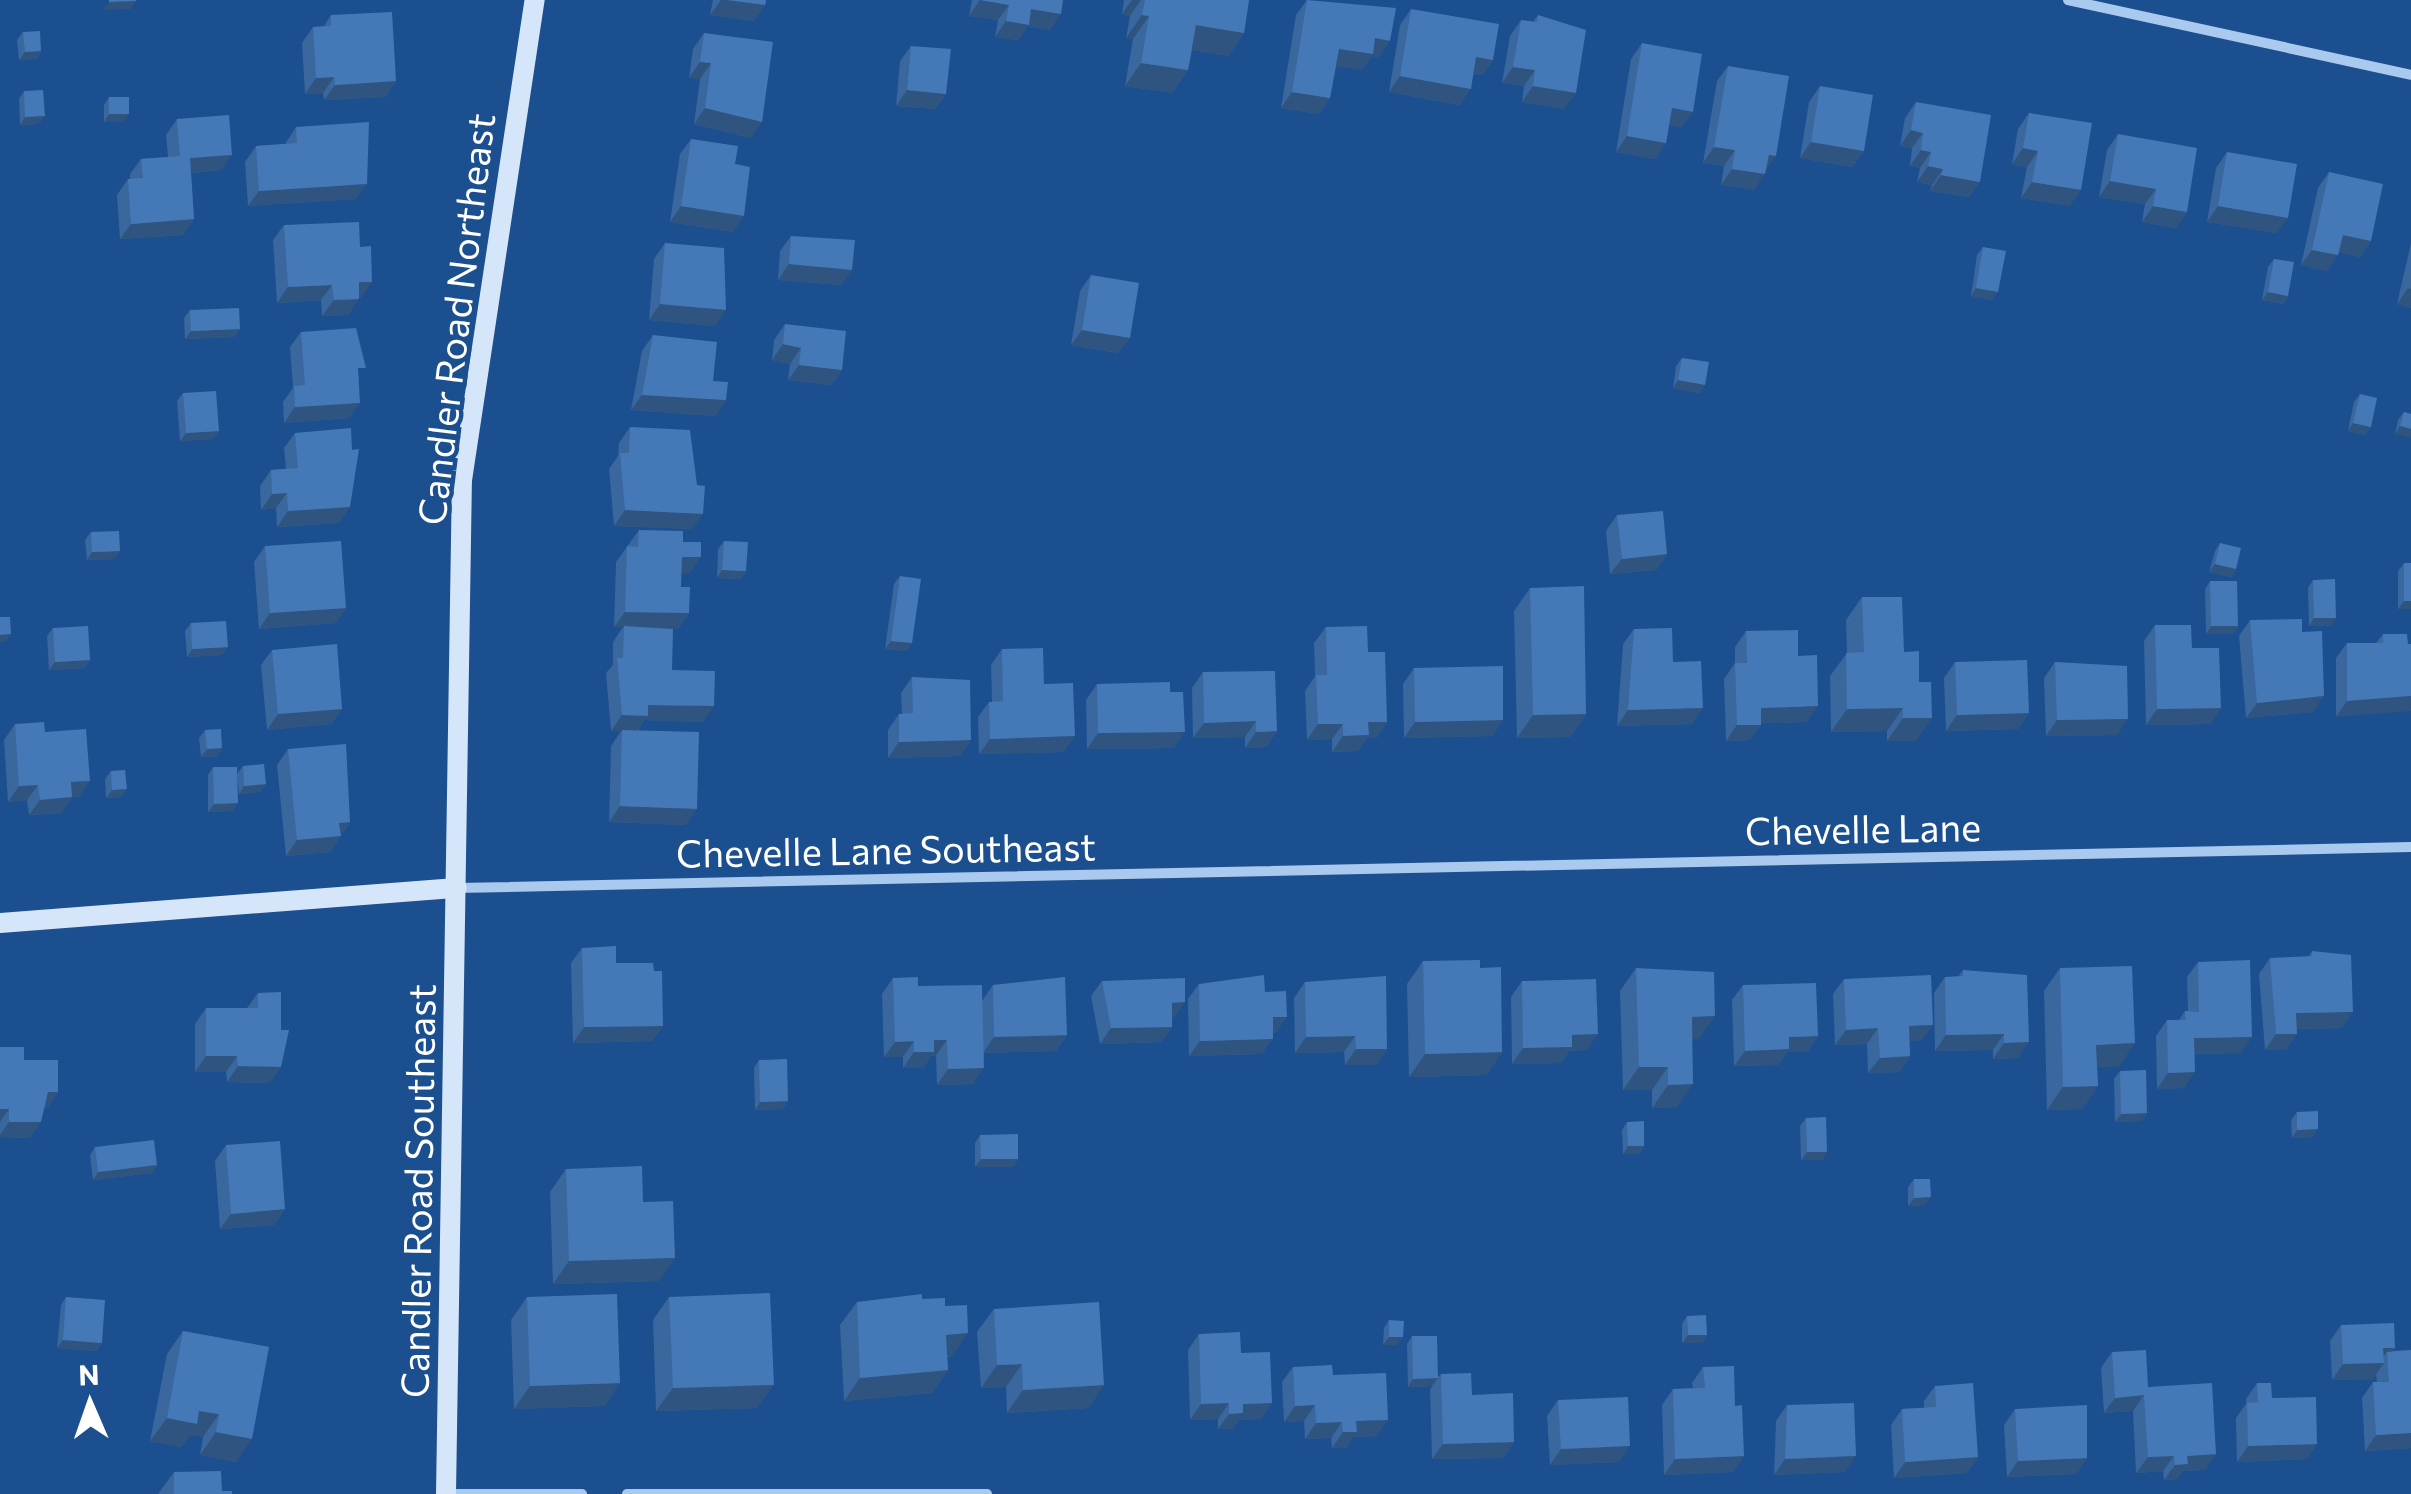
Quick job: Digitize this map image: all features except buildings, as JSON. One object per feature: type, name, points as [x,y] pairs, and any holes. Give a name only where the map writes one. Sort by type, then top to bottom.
[{"type":"main road","name":"Candler Road Northeast","points":[[457,888],[462,480],[535,0]]},
{"type":"main road","points":[[0,923],[457,888]]},
{"type":"main road","name":"Candler Road Southeast","points":[[446,1494],[457,888]]},
{"type":"street","points":[[2068,0],[2411,75]]},
{"type":"street","name":"Chevelle Lane","points":[[1316,870],[2411,847]]},
{"type":"street","name":"Chevelle Lane Southeast","points":[[457,888],[1316,870]]},
{"type":"street","points":[[446,1494],[582,1494]]},
{"type":"street","points":[[627,1494],[987,1494]]}]
